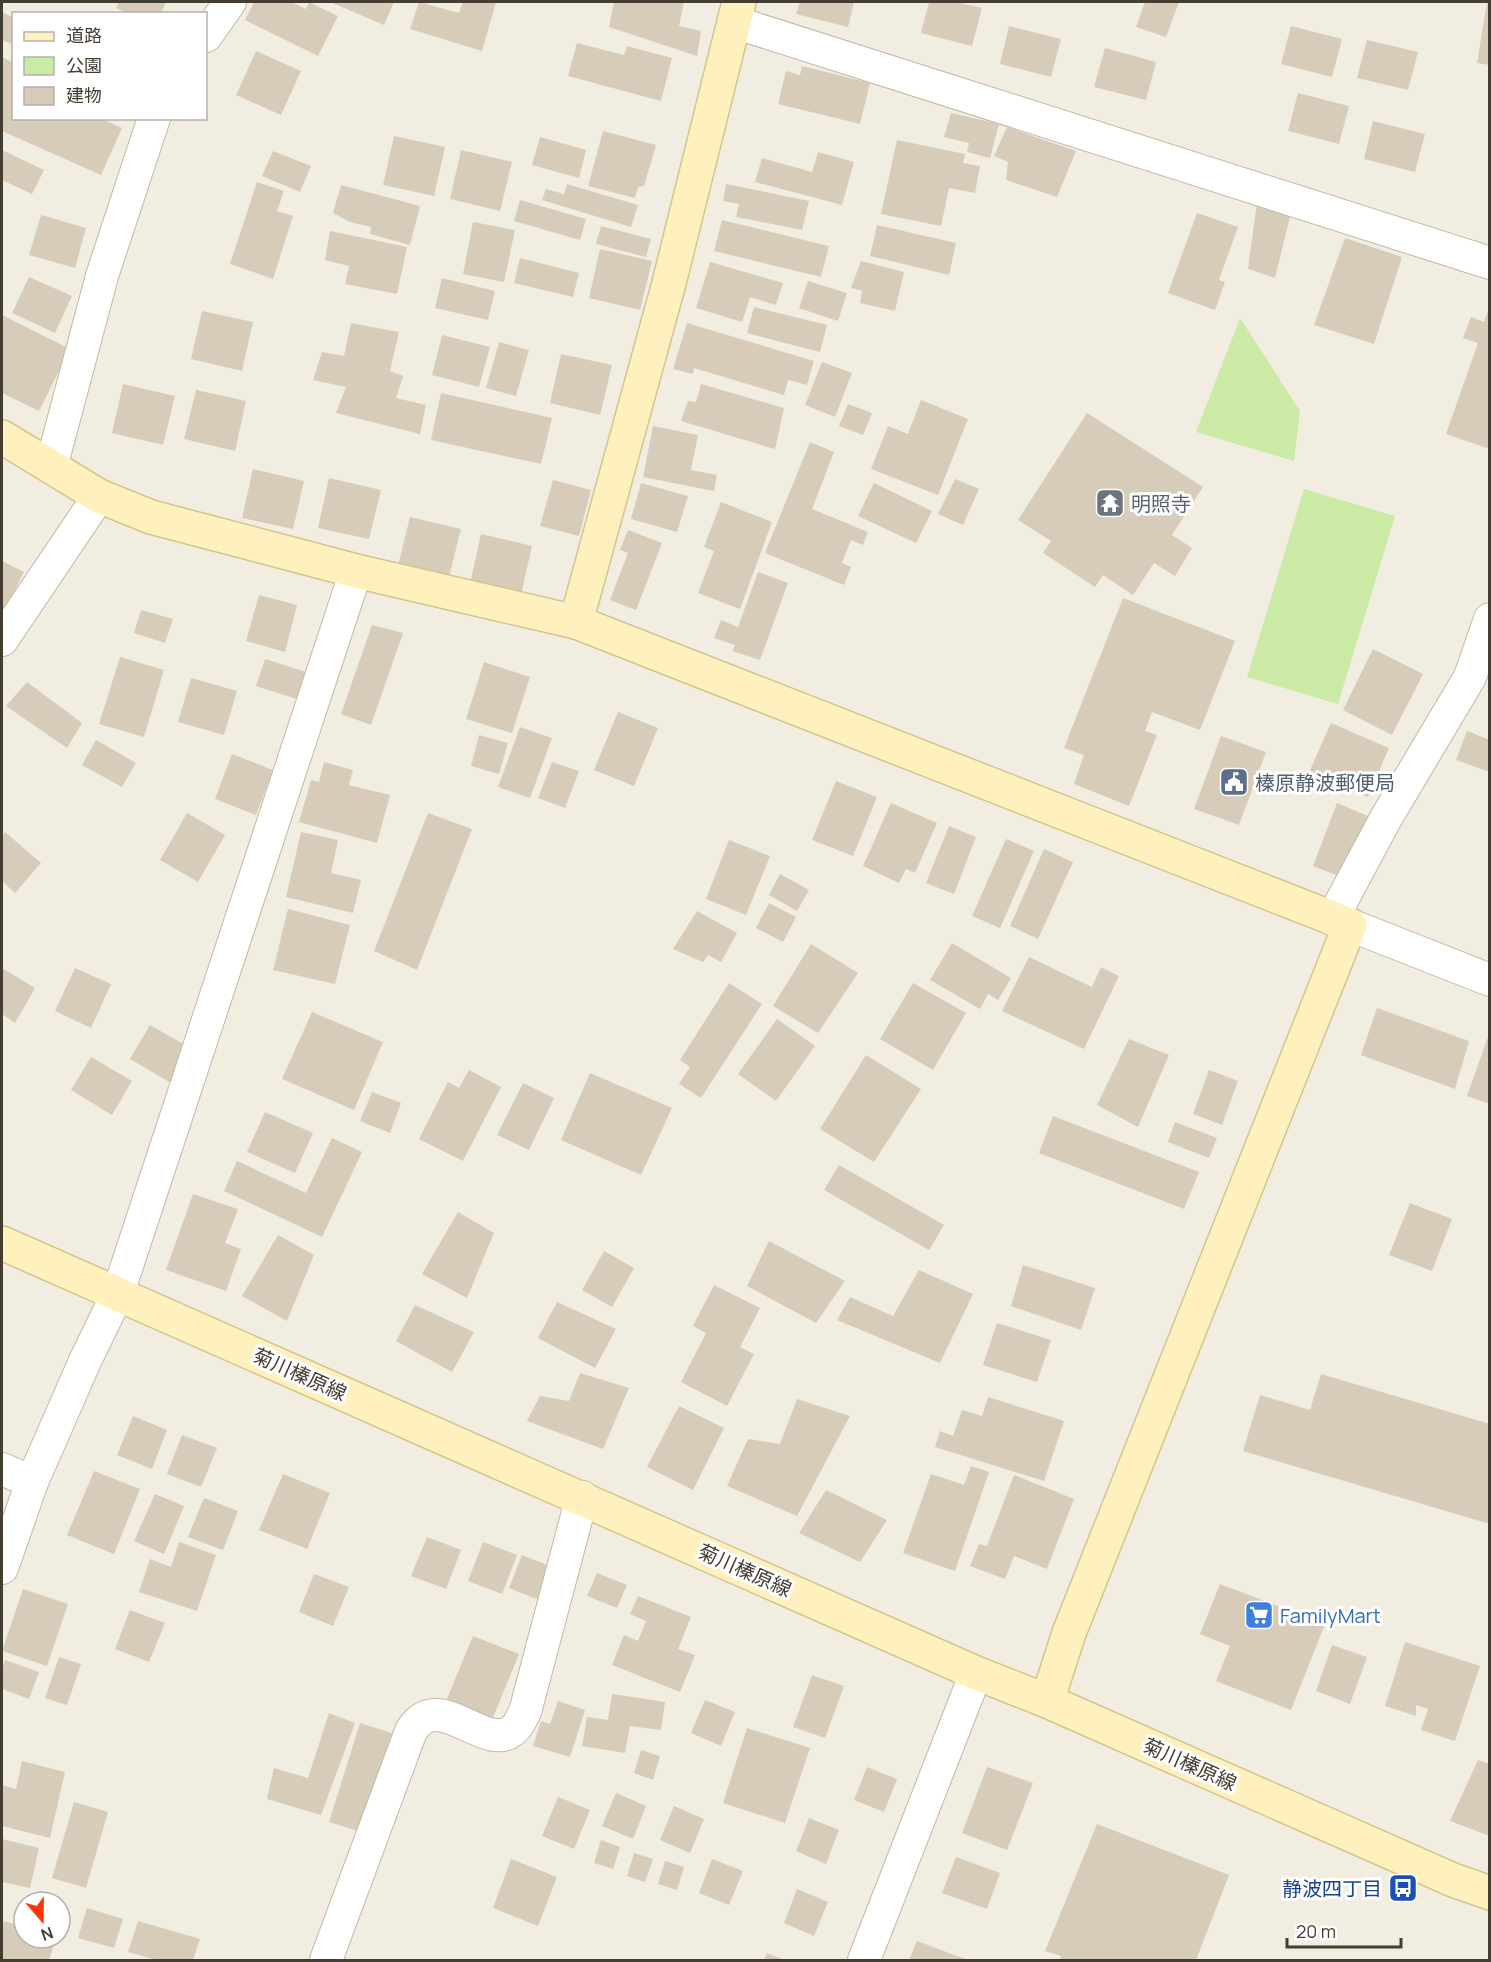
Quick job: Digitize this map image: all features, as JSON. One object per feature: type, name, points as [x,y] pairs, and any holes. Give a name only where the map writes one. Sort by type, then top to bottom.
[{"type":"street","points":[[207,35],[230,2]]},
{"type":"street","points":[[576,622],[669,283],[736,12],[1490,263]]},
{"type":"street","points":[[51,467],[102,276],[153,120]]},
{"type":"street","points":[[2,437],[99,496],[151,518],[356,571],[576,622],[1490,980]]},
{"type":"street","points":[[2,640],[99,496]]},
{"type":"street","points":[[2,1568],[32,1482],[85,1361],[118,1293],[356,571]]},
{"type":"street","points":[[1047,1701],[1069,1633],[1341,922],[1386,818],[1470,677],[1490,620]]},
{"type":"street","name":"菊川榛原線","points":[[2,1243],[582,1497],[976,1673],[1047,1701],[1453,1880],[1490,1893]]},
{"type":"street","points":[[2,1469],[32,1482]]},
{"type":"street","points":[[326,1960],[416,1722],[421,1718],[438,1714],[488,1733],[501,1735],[511,1732],[518,1725],[525,1712],[582,1497]]},
{"type":"street","points":[[864,1960],[976,1673]]},
{"type":"green space","points":[[1240,318],[1300,411],[1294,461],[1196,432]]},
{"type":"green space","points":[[1304,489],[1395,516],[1338,704],[1247,677]]},
{"type":"building","points":[[119,2],[166,2],[162,12],[125,12],[116,8]]},
{"type":"building","points":[[254,2],[291,2],[306,9],[309,2],[338,16],[318,56],[245,20]]},
{"type":"building","points":[[330,2],[394,2],[384,25]]},
{"type":"building","points":[[419,2],[459,13],[463,2],[496,2],[482,51],[410,29]]},
{"type":"building","points":[[614,2],[684,2],[679,26],[701,31],[697,56],[609,27]]},
{"type":"building","points":[[800,2],[854,2],[848,27],[796,14]]},
{"type":"building","points":[[929,2],[956,2],[982,8],[972,46],[921,33]]},
{"type":"building","points":[[1145,2],[1179,2],[1166,37],[1136,27]]},
{"type":"building","points":[[1487,2],[1490,2],[1490,65],[1477,63]]},
{"type":"building","points":[[2,12],[12,17],[12,44],[2,40]]},
{"type":"building","points":[[1009,26],[1061,39],[1051,77],[1000,64]]},
{"type":"building","points":[[1291,26],[1342,39],[1332,77],[1281,64]]},
{"type":"building","points":[[1367,40],[1418,52],[1408,90],[1357,78]]},
{"type":"building","points":[[577,43],[624,55],[627,46],[672,58],[661,101],[568,76]]},
{"type":"building","points":[[1105,48],[1156,62],[1146,100],[1094,87]]},
{"type":"building","points":[[256,51],[301,71],[281,115],[236,95]]},
{"type":"building","points":[[2,57],[12,62],[12,120],[104,120],[122,128],[101,175],[2,131]]},
{"type":"building","points":[[802,66],[870,83],[860,124],[778,104],[786,71],[800,75]]},
{"type":"building","points":[[1298,93],[1349,106],[1339,144],[1288,131]]},
{"type":"building","points":[[951,113],[999,124],[990,158],[967,152],[969,143],[944,137]]},
{"type":"building","points":[[1373,121],[1425,134],[1415,172],[1364,159]]},
{"type":"building","points":[[1007,127],[1076,151],[1057,197],[1006,180],[1008,162],[994,156]]},
{"type":"building","points":[[603,131],[656,145],[644,186],[638,187],[635,198],[588,186]]},
{"type":"building","points":[[394,136],[445,147],[434,196],[383,185]]},
{"type":"building","points":[[540,137],[586,150],[579,178],[532,165]]},
{"type":"building","points":[[897,140],[965,154],[963,163],[980,166],[975,193],[949,188],[941,226],[881,214]]},
{"type":"building","points":[[2,150],[44,170],[32,194],[2,180]]},
{"type":"building","points":[[461,150],[512,162],[500,211],[450,199]]},
{"type":"building","points":[[273,151],[311,166],[300,192],[262,176]]},
{"type":"building","points":[[818,152],[854,162],[842,205],[755,182],[762,158],[812,172]]},
{"type":"building","points":[[257,182],[284,191],[277,211],[293,216],[273,279],[230,264]]},
{"type":"building","points":[[567,184],[638,205],[631,227],[542,200],[546,189],[564,194]]},
{"type":"building","points":[[726,184],[809,201],[802,230],[736,217],[739,204],[723,201]]},
{"type":"building","points":[[341,185],[420,206],[410,245],[370,234],[371,227],[350,222],[333,213]]},
{"type":"building","points":[[520,200],[586,219],[580,240],[514,221]]},
{"type":"building","points":[[1257,202],[1292,209],[1275,278],[1248,269]]},
{"type":"building","points":[[1197,213],[1238,227],[1219,280],[1225,282],[1215,310],[1168,293]]},
{"type":"building","points":[[41,215],[86,228],[75,268],[29,255]]},
{"type":"building","points":[[722,220],[829,246],[821,277],[714,251]]},
{"type":"building","points":[[473,222],[515,230],[504,282],[463,274]]},
{"type":"building","points":[[877,225],[956,243],[949,275],[870,256]]},
{"type":"building","points":[[601,226],[651,239],[646,257],[596,244]]},
{"type":"building","points":[[330,231],[407,247],[397,294],[345,284],[349,266],[325,260]]},
{"type":"building","points":[[1345,238],[1402,257],[1374,344],[1314,325]]},
{"type":"building","points":[[600,249],[652,261],[640,310],[589,298]]},
{"type":"building","points":[[520,258],[579,273],[573,297],[514,283]]},
{"type":"building","points":[[861,261],[904,272],[895,311],[860,303],[862,291],[851,288]]},
{"type":"building","points":[[710,262],[783,283],[776,305],[750,297],[742,322],[696,308]]},
{"type":"building","points":[[29,277],[72,296],[55,333],[12,313]]},
{"type":"building","points":[[442,278],[495,291],[488,320],[435,308]]},
{"type":"building","points":[[808,281],[847,293],[838,321],[799,308]]},
{"type":"building","points":[[1490,306],[1490,449],[1446,434],[1478,343],[1463,338],[1471,317],[1484,322]]},
{"type":"building","points":[[754,307],[827,325],[820,352],[747,333]]},
{"type":"building","points":[[202,311],[253,322],[242,371],[191,359]]},
{"type":"building","points":[[2,315],[70,349],[39,411],[2,393]]},
{"type":"building","points":[[351,323],[399,332],[390,371],[403,376],[396,398],[426,405],[420,434],[336,413],[346,387],[313,380],[322,352],[344,356]]},
{"type":"building","points":[[687,323],[814,361],[807,385],[788,380],[784,395],[694,368],[693,374],[673,369]]},
{"type":"building","points":[[442,335],[490,347],[479,387],[432,375]]},
{"type":"building","points":[[499,342],[529,350],[516,396],[486,388]]},
{"type":"building","points":[[561,354],[612,365],[600,415],[550,403]]},
{"type":"building","points":[[822,362],[852,373],[835,417],[805,405]]},
{"type":"building","points":[[123,384],[175,396],[163,445],[112,433]]},
{"type":"building","points":[[701,384],[784,408],[775,449],[681,421],[688,401],[696,402]]},
{"type":"building","points":[[196,390],[246,401],[235,451],[184,439]]},
{"type":"building","points":[[441,393],[552,418],[541,464],[431,440]]},
{"type":"building","points":[[921,400],[968,419],[938,495],[871,469],[888,426],[908,434]]},
{"type":"building","points":[[848,404],[872,413],[863,435],[839,426]]},
{"type":"building","name":"明照寺","points":[[1087,413],[1203,487],[1172,535],[1192,548],[1175,576],[1154,563],[1133,595],[1103,575],[1095,587],[1043,553],[1051,541],[1018,520]]},
{"type":"building","points":[[653,426],[698,435],[691,470],[717,475],[714,491],[643,477]]},
{"type":"building","points":[[810,442],[834,452],[812,509],[868,532],[863,545],[851,540],[842,563],[851,567],[844,585],[765,553]]},
{"type":"building","points":[[253,469],[304,481],[293,529],[242,518]]},
{"type":"building","points":[[329,478],[381,490],[369,539],[318,528]]},
{"type":"building","points":[[955,479],[979,489],[963,525],[938,514]]},
{"type":"building","points":[[553,480],[591,490],[579,536],[540,526]]},
{"type":"building","points":[[641,483],[688,496],[677,532],[631,519]]},
{"type":"building","points":[[874,483],[932,511],[916,543],[858,516]]},
{"type":"building","points":[[721,502],[772,522],[740,609],[698,593],[714,551],[704,547]]},
{"type":"building","points":[[410,517],[461,529],[449,577],[398,566]]},
{"type":"building","points":[[628,530],[662,543],[636,610],[610,600],[628,553],[620,550]]},
{"type":"building","points":[[481,534],[532,546],[521,595],[470,584]]},
{"type":"building","points":[[2,561],[24,572],[2,615]]},
{"type":"building","points":[[758,572],[788,583],[760,660],[732,651],[735,645],[714,638],[721,620],[738,627]]},
{"type":"building","points":[[259,595],[297,605],[285,652],[246,641]]},
{"type":"building","points":[[1123,598],[1235,641],[1200,730],[1152,712],[1145,731],[1157,735],[1129,806],[1074,784],[1084,755],[1064,748]]},
{"type":"building","points":[[141,610],[173,619],[165,643],[134,633]]},
{"type":"building","points":[[372,625],[403,633],[371,725],[341,714]]},
{"type":"building","points":[[1373,649],[1423,674],[1392,735],[1343,710]]},
{"type":"building","points":[[120,657],[164,670],[144,737],[99,724]]},
{"type":"building","points":[[265,659],[309,673],[300,700],[256,686]]},
{"type":"building","points":[[484,662],[530,677],[512,733],[466,719]]},
{"type":"building","points":[[191,678],[237,691],[224,735],[178,722]]},
{"type":"building","points":[[27,682],[82,723],[67,748],[6,706]]},
{"type":"building","points":[[618,712],[658,728],[634,786],[594,770]]},
{"type":"building","points":[[1331,723],[1389,748],[1368,797],[1344,787],[1340,791],[1307,777]]},
{"type":"building","points":[[520,727],[552,738],[530,798],[498,787]]},
{"type":"building","points":[[1467,731],[1490,740],[1490,772],[1456,760]]},
{"type":"building","points":[[479,735],[508,743],[499,774],[471,766]]},
{"type":"building","points":[[1221,736],[1266,752],[1239,825],[1194,809]]},
{"type":"building","points":[[96,740],[136,763],[122,787],[82,765]]},
{"type":"building","points":[[232,754],[273,770],[256,815],[215,799]]},
{"type":"building","points":[[324,762],[353,770],[349,785],[390,795],[377,843],[299,822],[311,780],[319,782]]},
{"type":"building","points":[[552,762],[579,771],[565,808],[538,798]]},
{"type":"building","points":[[836,781],[877,797],[853,856],[812,840]]},
{"type":"building","points":[[891,803],[937,823],[915,873],[906,869],[899,883],[863,866]]},
{"type":"building","points":[[1337,803],[1368,816],[1344,878],[1313,866]]},
{"type":"building","points":[[187,813],[225,835],[198,882],[160,860]]},
{"type":"building","points":[[428,813],[472,829],[417,970],[374,951]]},
{"type":"building","points":[[949,826],[976,837],[954,894],[926,883]]},
{"type":"building","points":[[5,832],[41,863],[15,893],[2,881],[2,836]]},
{"type":"building","points":[[301,832],[338,840],[331,873],[361,880],[353,913],[286,897]]},
{"type":"building","points":[[1006,839],[1034,851],[1000,928],[972,916]]},
{"type":"building","points":[[729,840],[770,856],[746,915],[706,899]]},
{"type":"building","points":[[1044,849],[1073,862],[1038,939],[1010,926]]},
{"type":"building","points":[[780,874],[809,890],[797,911],[769,895]]},
{"type":"building","points":[[769,903],[796,917],[783,942],[756,928]]},
{"type":"building","points":[[288,909],[350,925],[335,984],[273,970]]},
{"type":"building","points":[[697,911],[737,933],[721,962],[708,955],[703,962],[673,949]]},
{"type":"building","points":[[952,943],[1011,978],[998,1000],[988,994],[980,1009],[930,980]]},
{"type":"building","points":[[811,944],[858,973],[818,1033],[773,1006]]},
{"type":"building","points":[[1029,957],[1092,987],[1101,967],[1119,976],[1084,1049],[1002,1011]]},
{"type":"building","points":[[2,968],[35,988],[15,1023],[2,1014]]},
{"type":"building","points":[[75,968],[111,984],[91,1028],[55,1011]]},
{"type":"building","points":[[729,983],[762,1004],[701,1098],[679,1084],[690,1067],[680,1060]]},
{"type":"building","points":[[913,983],[966,1013],[933,1070],[880,1039]]},
{"type":"building","points":[[1377,1008],[1469,1041],[1455,1089],[1361,1055]]},
{"type":"building","points":[[312,1012],[383,1042],[354,1110],[282,1079]]},
{"type":"building","points":[[777,1019],[815,1046],[776,1101],[738,1074]]},
{"type":"building","points":[[150,1025],[192,1049],[171,1083],[130,1059]]},
{"type":"building","points":[[1490,1034],[1490,1104],[1467,1096]]},
{"type":"building","points":[[1129,1039],[1169,1055],[1138,1127],[1097,1105]]},
{"type":"building","points":[[866,1055],[921,1089],[874,1162],[820,1129]]},
{"type":"building","points":[[91,1057],[132,1081],[112,1115],[71,1090]]},
{"type":"building","points":[[469,1070],[501,1087],[463,1161],[419,1139],[448,1082],[459,1088]]},
{"type":"building","points":[[1209,1070],[1238,1081],[1222,1125],[1193,1114]]},
{"type":"building","points":[[590,1073],[672,1108],[641,1175],[561,1140]]},
{"type":"building","points":[[523,1083],[554,1098],[529,1150],[497,1135]]},
{"type":"building","points":[[372,1092],[401,1103],[390,1133],[360,1121]]},
{"type":"building","points":[[265,1112],[313,1133],[295,1173],[247,1152]]},
{"type":"building","points":[[1053,1116],[1199,1172],[1184,1209],[1039,1153]]},
{"type":"building","points":[[1175,1122],[1217,1138],[1209,1158],[1168,1142]]},
{"type":"building","points":[[332,1138],[362,1152],[322,1237],[224,1191],[237,1161],[306,1193]]},
{"type":"building","points":[[839,1165],[944,1225],[929,1250],[824,1190]]},
{"type":"building","points":[[193,1194],[238,1209],[225,1243],[241,1249],[226,1291],[166,1270]]},
{"type":"building","points":[[1410,1203],[1452,1219],[1432,1271],[1389,1255]]},
{"type":"building","points":[[458,1212],[494,1233],[467,1298],[422,1274]]},
{"type":"building","points":[[278,1235],[314,1255],[287,1321],[242,1296]]},
{"type":"building","points":[[769,1241],[845,1281],[816,1323],[747,1286]]},
{"type":"building","points":[[604,1251],[634,1268],[612,1307],[582,1290]]},
{"type":"building","points":[[1023,1265],[1095,1288],[1081,1330],[1011,1306]]},
{"type":"building","points":[[919,1270],[973,1294],[940,1363],[837,1320],[850,1297],[893,1316]]},
{"type":"building","points":[[714,1285],[760,1308],[740,1347],[754,1354],[727,1406],[681,1382],[706,1333],[693,1326]]},
{"type":"building","points":[[557,1302],[616,1329],[595,1368],[538,1338]]},
{"type":"building","points":[[415,1305],[474,1332],[452,1372],[396,1341]]},
{"type":"building","points":[[997,1323],[1051,1340],[1037,1382],[983,1365]]},
{"type":"building","points":[[580,1373],[629,1388],[603,1449],[527,1421],[540,1396],[569,1401]]},
{"type":"building","points":[[1321,1374],[1490,1424],[1490,1524],[1243,1451],[1260,1395],[1310,1410]]},
{"type":"building","points":[[988,1397],[1064,1421],[1044,1481],[935,1447],[940,1431],[953,1436],[962,1410],[982,1416]]},
{"type":"building","points":[[797,1399],[850,1416],[797,1516],[727,1486],[748,1439],[780,1444]]},
{"type":"building","points":[[679,1406],[724,1428],[693,1490],[647,1467]]},
{"type":"building","points":[[133,1416],[167,1430],[152,1469],[117,1455]]},
{"type":"building","points":[[182,1435],[217,1448],[201,1487],[167,1474]]},
{"type":"building","points":[[971,1466],[989,1472],[955,1571],[903,1553],[931,1474],[964,1485]]},
{"type":"building","points":[[94,1471],[140,1489],[114,1554],[67,1535]]},
{"type":"building","points":[[283,1474],[330,1493],[307,1549],[259,1530]]},
{"type":"building","points":[[1014,1475],[1074,1499],[1047,1569],[1014,1556],[1005,1579],[970,1566],[979,1544],[987,1546]]},
{"type":"building","points":[[826,1490],[887,1520],[860,1562],[799,1533]]},
{"type":"building","points":[[155,1494],[184,1506],[164,1554],[134,1541]]},
{"type":"building","points":[[204,1498],[238,1511],[223,1550],[188,1537]]},
{"type":"building","points":[[427,1537],[461,1550],[446,1589],[411,1576]]},
{"type":"building","points":[[179,1542],[216,1555],[197,1611],[139,1592],[150,1559],[171,1567]]},
{"type":"building","points":[[483,1542],[517,1555],[502,1594],[468,1581]]},
{"type":"building","points":[[522,1555],[552,1567],[539,1600],[509,1588]]},
{"type":"building","points":[[597,1573],[627,1585],[617,1608],[587,1596]]},
{"type":"building","points":[[314,1574],[349,1587],[333,1626],[299,1612]]},
{"type":"building","points":[[1220,1584],[1325,1624],[1291,1710],[1216,1681],[1230,1646],[1200,1634]]},
{"type":"building","points":[[23,1589],[68,1604],[47,1666],[2,1651]]},
{"type":"building","points":[[638,1596],[691,1617],[678,1649],[695,1655],[680,1692],[612,1665],[624,1635],[638,1641],[646,1621],[630,1614]]},
{"type":"building","points":[[130,1610],[165,1623],[149,1662],[115,1649]]},
{"type":"building","points":[[473,1636],[519,1654],[492,1720],[446,1701]]},
{"type":"building","points":[[1405,1642],[1480,1666],[1455,1741],[1421,1730],[1428,1709],[1416,1705],[1416,1716],[1385,1706]]},
{"type":"building","points":[[1332,1645],[1367,1657],[1350,1704],[1316,1691]]},
{"type":"building","points":[[59,1657],[81,1664],[67,1705],[45,1698]]},
{"type":"building","points":[[5,1660],[39,1672],[29,1699],[2,1689],[2,1669]]},
{"type":"building","points":[[812,1675],[844,1686],[825,1738],[793,1727]]},
{"type":"building","points":[[612,1694],[665,1702],[661,1730],[630,1726],[625,1753],[582,1746],[587,1717],[608,1720]]},
{"type":"building","points":[[705,1700],[735,1712],[721,1746],[691,1733]]},
{"type":"building","points":[[558,1701],[585,1710],[570,1757],[533,1746],[541,1721],[550,1724]]},
{"type":"building","points":[[329,1713],[355,1723],[321,1815],[267,1799],[274,1768],[308,1778]]},
{"type":"building","points":[[360,1723],[392,1733],[361,1832],[329,1822]]},
{"type":"building","points":[[747,1728],[810,1748],[785,1823],[723,1803]]},
{"type":"building","points":[[641,1750],[660,1756],[653,1780],[634,1773]]},
{"type":"building","points":[[1478,1760],[1490,1764],[1490,1836],[1450,1821]]},
{"type":"building","points":[[22,1761],[65,1772],[50,1838],[2,1826],[2,1785],[16,1789]]},
{"type":"building","points":[[867,1767],[897,1779],[884,1812],[854,1800]]},
{"type":"building","points":[[987,1767],[1033,1783],[1007,1850],[962,1833]]},
{"type":"building","points":[[616,1793],[646,1806],[633,1839],[602,1826]]},
{"type":"building","points":[[558,1797],[590,1810],[574,1849],[542,1836]]},
{"type":"building","points":[[74,1802],[108,1812],[86,1888],[52,1878]]},
{"type":"building","points":[[674,1806],[704,1819],[690,1853],[660,1840]]},
{"type":"building","points":[[809,1818],[839,1830],[826,1864],[796,1851]]},
{"type":"building","points":[[1097,1824],[1229,1875],[1196,1960],[1060,1960],[1061,1956],[1045,1951]]},
{"type":"building","points":[[2,1839],[39,1848],[30,1888],[2,1882]]},
{"type":"building","points":[[601,1840],[620,1847],[613,1869],[594,1863]]},
{"type":"building","points":[[634,1853],[653,1859],[645,1882],[627,1876]]},
{"type":"building","points":[[956,1857],[1000,1873],[987,1909],[942,1893]]},
{"type":"building","points":[[511,1859],[557,1877],[538,1926],[493,1908]]},
{"type":"building","points":[[712,1859],[743,1871],[729,1905],[699,1893]]},
{"type":"building","points":[[665,1861],[684,1867],[677,1890],[658,1884]]},
{"type":"building","points":[[797,1889],[828,1902],[814,1936],[784,1923]]},
{"type":"building","points":[[87,1908],[123,1919],[114,1948],[78,1938]]},
{"type":"building","points":[[4,1921],[12,1923],[12,1950],[52,1950],[49,1960],[2,1960]]},
{"type":"building","points":[[138,1921],[200,1939],[193,1960],[157,1960],[128,1952]]},
{"type":"building","points":[[917,1941],[968,1960],[909,1960]]},
{"type":"building","points":[[767,1953],[784,1960],[764,1960]]},
{"type":"place","name":"明照寺","points":[[1110,503]]},
{"type":"place","name":"榛原静波郵便局","points":[[1234,782]]},
{"type":"place","name":"FamilyMart","points":[[1259,1615]]},
{"type":"place","name":"静波四丁目","points":[[1403,1888]]}]
